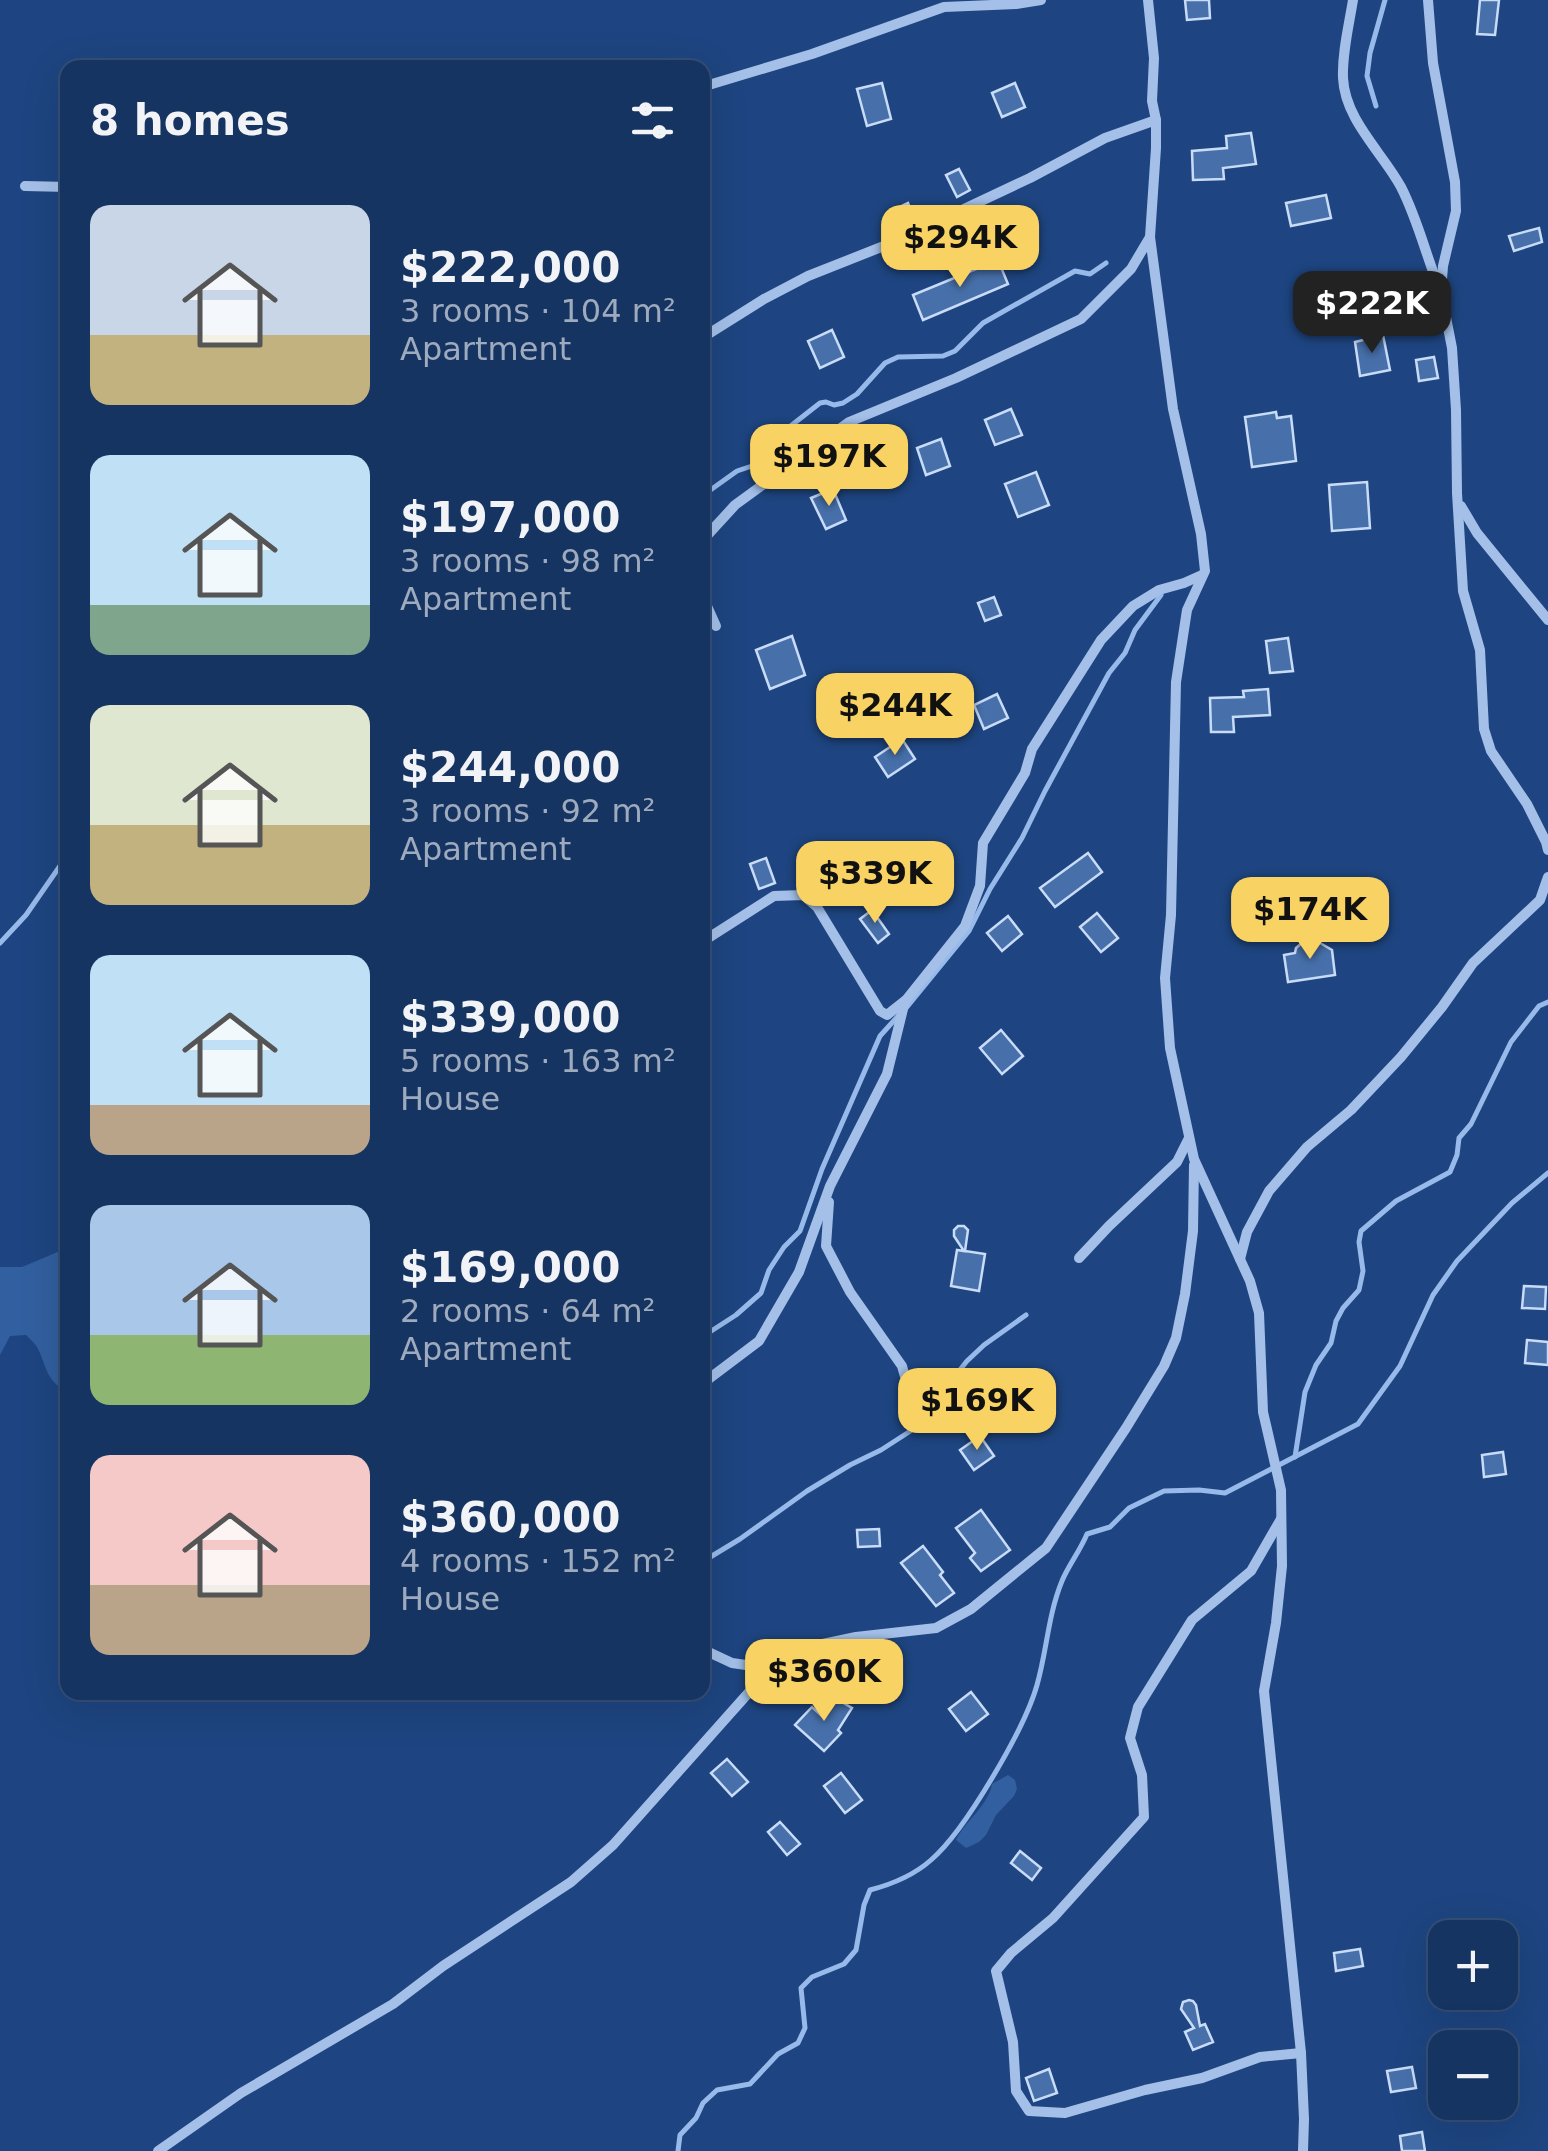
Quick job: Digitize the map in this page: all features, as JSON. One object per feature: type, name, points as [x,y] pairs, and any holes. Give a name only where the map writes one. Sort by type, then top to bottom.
[{"type":"street","points":[[710,85],[812,54],[944,7],[1041,0]]},
{"type":"street","points":[[710,1653],[732,1664],[760,1668],[818,1645],[856,1636],[936,1628],[971,1610],[1046,1548],[1126,1428],[1164,1366],[1176,1338],[1193,1231],[1194,1159],[1170,1048],[1165,978],[1171,914],[1176,682],[1187,610],[1203,574],[1201,534],[1173,409],[1150,237],[1156,120],[1148,0]]},
{"type":"street","points":[[1353,0],[1343,78],[1346,97],[1354,119],[1377,148],[1416,221],[1441,292],[1452,348],[1464,591],[1480,650],[1484,729],[1491,752],[1528,804],[1548,850]]},
{"type":"street","points":[[1428,0],[1433,63],[1456,182],[1456,211],[1441,292]]},
{"type":"street","points":[[710,333],[808,276],[894,242],[1106,138],[1156,120]]},
{"type":"street","points":[[25,186],[60,186]]},
{"type":"street","points":[[710,533],[736,505],[849,422],[956,378],[1081,319],[1130,270],[1150,237]]},
{"type":"street","points":[[1457,500],[1477,533],[1548,620]]},
{"type":"street","points":[[710,937],[774,896],[803,895],[817,907],[880,1011],[887,1015],[906,1000],[966,926],[980,886],[982,843],[1025,772],[1032,750],[1102,640],[1133,606],[1159,590],[1203,574]]},
{"type":"street","points":[[710,613],[716,626]]},
{"type":"street","points":[[1240,1258],[1247,1232],[1270,1191],[1307,1146],[1351,1110],[1401,1057],[1473,963],[1540,900],[1548,877]]},
{"type":"street","points":[[710,1378],[760,1342],[799,1272],[830,1186],[887,1074],[906,1000]]},
{"type":"street","points":[[1080,1258],[1178,1162],[1190,1138]]},
{"type":"street","points":[[1194,1159],[1250,1280],[1258,1313],[1262,1412],[1281,1490],[1282,1566],[1264,1691],[1301,2053],[1303,2151]]},
{"type":"street","points":[[830,1186],[826,1246],[850,1292],[902,1366],[911,1398]]},
{"type":"street","points":[[1281,1518],[1251,1571],[1192,1620],[1138,1707],[1130,1738],[1142,1775],[1144,1816],[1053,1918],[996,1971],[1013,2042],[1016,2091],[1029,2111],[1065,2112],[1202,2078],[1260,2057],[1301,2053]]},
{"type":"street","points":[[158,2151],[241,2093],[393,2004],[443,1966],[571,1882],[613,1845],[776,1662]]},
{"type":"shaded area","points":[[60,1251],[60,1386],[26,1335],[10,1336],[0,1355],[0,1267],[22,1267]]},
{"type":"shaded area","points":[[1008,1775],[1015,1780],[1014,1796],[996,1815],[986,1835],[966,1848],[956,1840],[986,1799],[992,1784]]},
{"type":"building","points":[[1185,0],[1209,0],[1210,18],[1187,20]]},
{"type":"building","points":[[1480,0],[1499,0],[1495,35],[1477,34]]},
{"type":"building","points":[[882,83],[891,119],[867,126],[857,89]]},
{"type":"building","points":[[1015,83],[1025,107],[1002,117],[992,93]]},
{"type":"building","points":[[1251,133],[1256,164],[1223,168],[1224,179],[1193,180],[1192,151],[1227,148],[1226,136]]},
{"type":"building","points":[[959,169],[970,190],[957,197],[946,175]]},
{"type":"building","points":[[1326,195],[1331,218],[1291,226],[1286,203]]},
{"type":"building","points":[[908,203],[916,222],[895,232],[887,213]]},
{"type":"building","points":[[1539,228],[1542,242],[1514,251],[1509,236]]},
{"type":"building","points":[[998,260],[1008,284],[923,320],[913,295]]},
{"type":"building","points":[[832,330],[844,357],[820,368],[808,341]]},
{"type":"building","points":[[1383,335],[1390,370],[1360,376],[1355,342]]},
{"type":"building","points":[[1434,357],[1438,378],[1419,381],[1416,360]]},
{"type":"building","points":[[1011,409],[1022,435],[995,445],[985,420]]},
{"type":"building","points":[[1276,412],[1277,418],[1291,416],[1296,461],[1252,467],[1245,417]]},
{"type":"building","points":[[941,439],[950,466],[926,475],[917,448]]},
{"type":"building","points":[[1036,472],[1049,505],[1018,517],[1005,484]]},
{"type":"building","points":[[1367,482],[1370,528],[1332,531],[1329,485]]},
{"type":"building","points":[[833,489],[846,520],[826,529],[811,498]]},
{"type":"building","points":[[994,597],[1001,615],[985,621],[978,603]]},
{"type":"building","points":[[792,636],[805,675],[770,689],[756,650]]},
{"type":"building","points":[[1288,638],[1293,671],[1270,673],[1266,641]]},
{"type":"building","points":[[1268,689],[1270,715],[1233,717],[1234,732],[1211,732],[1210,698],[1244,697],[1243,691]]},
{"type":"building","points":[[997,694],[1008,718],[984,729],[974,705]]},
{"type":"building","points":[[902,739],[915,759],[888,777],[875,757]]},
{"type":"building","points":[[1088,853],[1102,872],[1055,907],[1040,888]]},
{"type":"building","points":[[766,858],[775,883],[759,889],[750,864]]},
{"type":"building","points":[[872,910],[889,934],[878,943],[860,919]]},
{"type":"building","points":[[1097,913],[1118,938],[1101,952],[1080,927]]},
{"type":"building","points":[[1008,916],[1022,934],[1002,951],[987,933]]},
{"type":"building","points":[[1315,940],[1332,950],[1335,975],[1288,982],[1284,955],[1295,953],[1303,942]]},
{"type":"building","points":[[1001,1030],[1023,1056],[1002,1074],[980,1048]]},
{"type":"building","points":[[958,1226],[968,1230],[965,1251],[985,1254],[979,1291],[951,1286],[957,1250],[964,1251],[954,1236]]},
{"type":"building","points":[[1524,1286],[1546,1287],[1545,1309],[1522,1308]]},
{"type":"building","points":[[1527,1340],[1548,1342],[1548,1365],[1525,1363]]},
{"type":"building","points":[[980,1436],[994,1456],[974,1470],[960,1450]]},
{"type":"building","points":[[1503,1452],[1506,1474],[1484,1477],[1482,1455]]},
{"type":"building","points":[[981,1510],[1010,1550],[981,1571],[970,1558],[975,1553],[956,1528]]},
{"type":"building","points":[[879,1529],[880,1546],[858,1547],[857,1530]]},
{"type":"building","points":[[923,1546],[954,1593],[936,1606],[901,1563]]},
{"type":"building","points":[[971,1692],[988,1714],[966,1731],[949,1709]]},
{"type":"building","points":[[835,1698],[852,1708],[838,1730],[841,1733],[824,1751],[795,1725],[812,1707],[823,1717]]},
{"type":"building","points":[[727,1759],[748,1782],[732,1796],[711,1773]]},
{"type":"building","points":[[841,1773],[862,1800],[845,1813],[824,1786]]},
{"type":"building","points":[[780,1822],[800,1844],[787,1855],[768,1832]]},
{"type":"building","points":[[1020,1851],[1041,1868],[1032,1880],[1011,1863]]},
{"type":"building","points":[[1360,1949],[1363,1966],[1336,1971],[1334,1953]]},
{"type":"building","points":[[1189,2000],[1196,2005],[1200,2026],[1205,2024],[1213,2042],[1193,2050],[1185,2032],[1194,2028],[1181,2009],[1183,2002]]},
{"type":"building","points":[[1412,2067],[1416,2088],[1391,2092],[1387,2071]]},
{"type":"building","points":[[1049,2069],[1057,2093],[1034,2101],[1026,2078]]},
{"type":"building","points":[[1422,2132],[1425,2151],[1402,2151],[1400,2136]]},
{"type":"waterway","points":[[1376,106],[1367,76],[1385,0]]},
{"type":"waterway","points":[[710,490],[737,471],[752,466],[774,439],[820,403],[843,403],[857,394],[885,363],[898,357],[943,356],[955,351],[983,323],[1075,271],[1090,274],[1106,263]]},
{"type":"waterway","points":[[907,1007],[969,931],[1109,673],[1161,595]]},
{"type":"waterway","points":[[0,943],[26,915],[60,866]]},
{"type":"waterway","points":[[1295,1457],[1305,1392],[1331,1343],[1336,1321],[1359,1290],[1363,1271],[1361,1231],[1396,1201],[1450,1172],[1459,1138],[1471,1124],[1511,1042],[1539,1006],[1548,1002]]},
{"type":"waterway","points":[[710,1332],[761,1293],[769,1270],[800,1231],[822,1169],[880,1036],[899,1015]]},
{"type":"waterway","points":[[678,2151],[680,2135],[717,2090],[750,2084],[778,2054],[798,2043],[805,2028],[801,1988],[812,1977],[844,1964],[856,1950],[870,1890],[924,1866],[945,1846],[976,1803],[1030,1704],[1057,1594],[1087,1534],[1110,1527],[1129,1508],[1164,1491],[1225,1493],[1358,1424],[1400,1366],[1433,1295],[1457,1261],[1512,1203],[1548,1173]]},
{"type":"waterway","points":[[710,1557],[807,1491],[912,1430],[967,1361],[1026,1315]]}]
